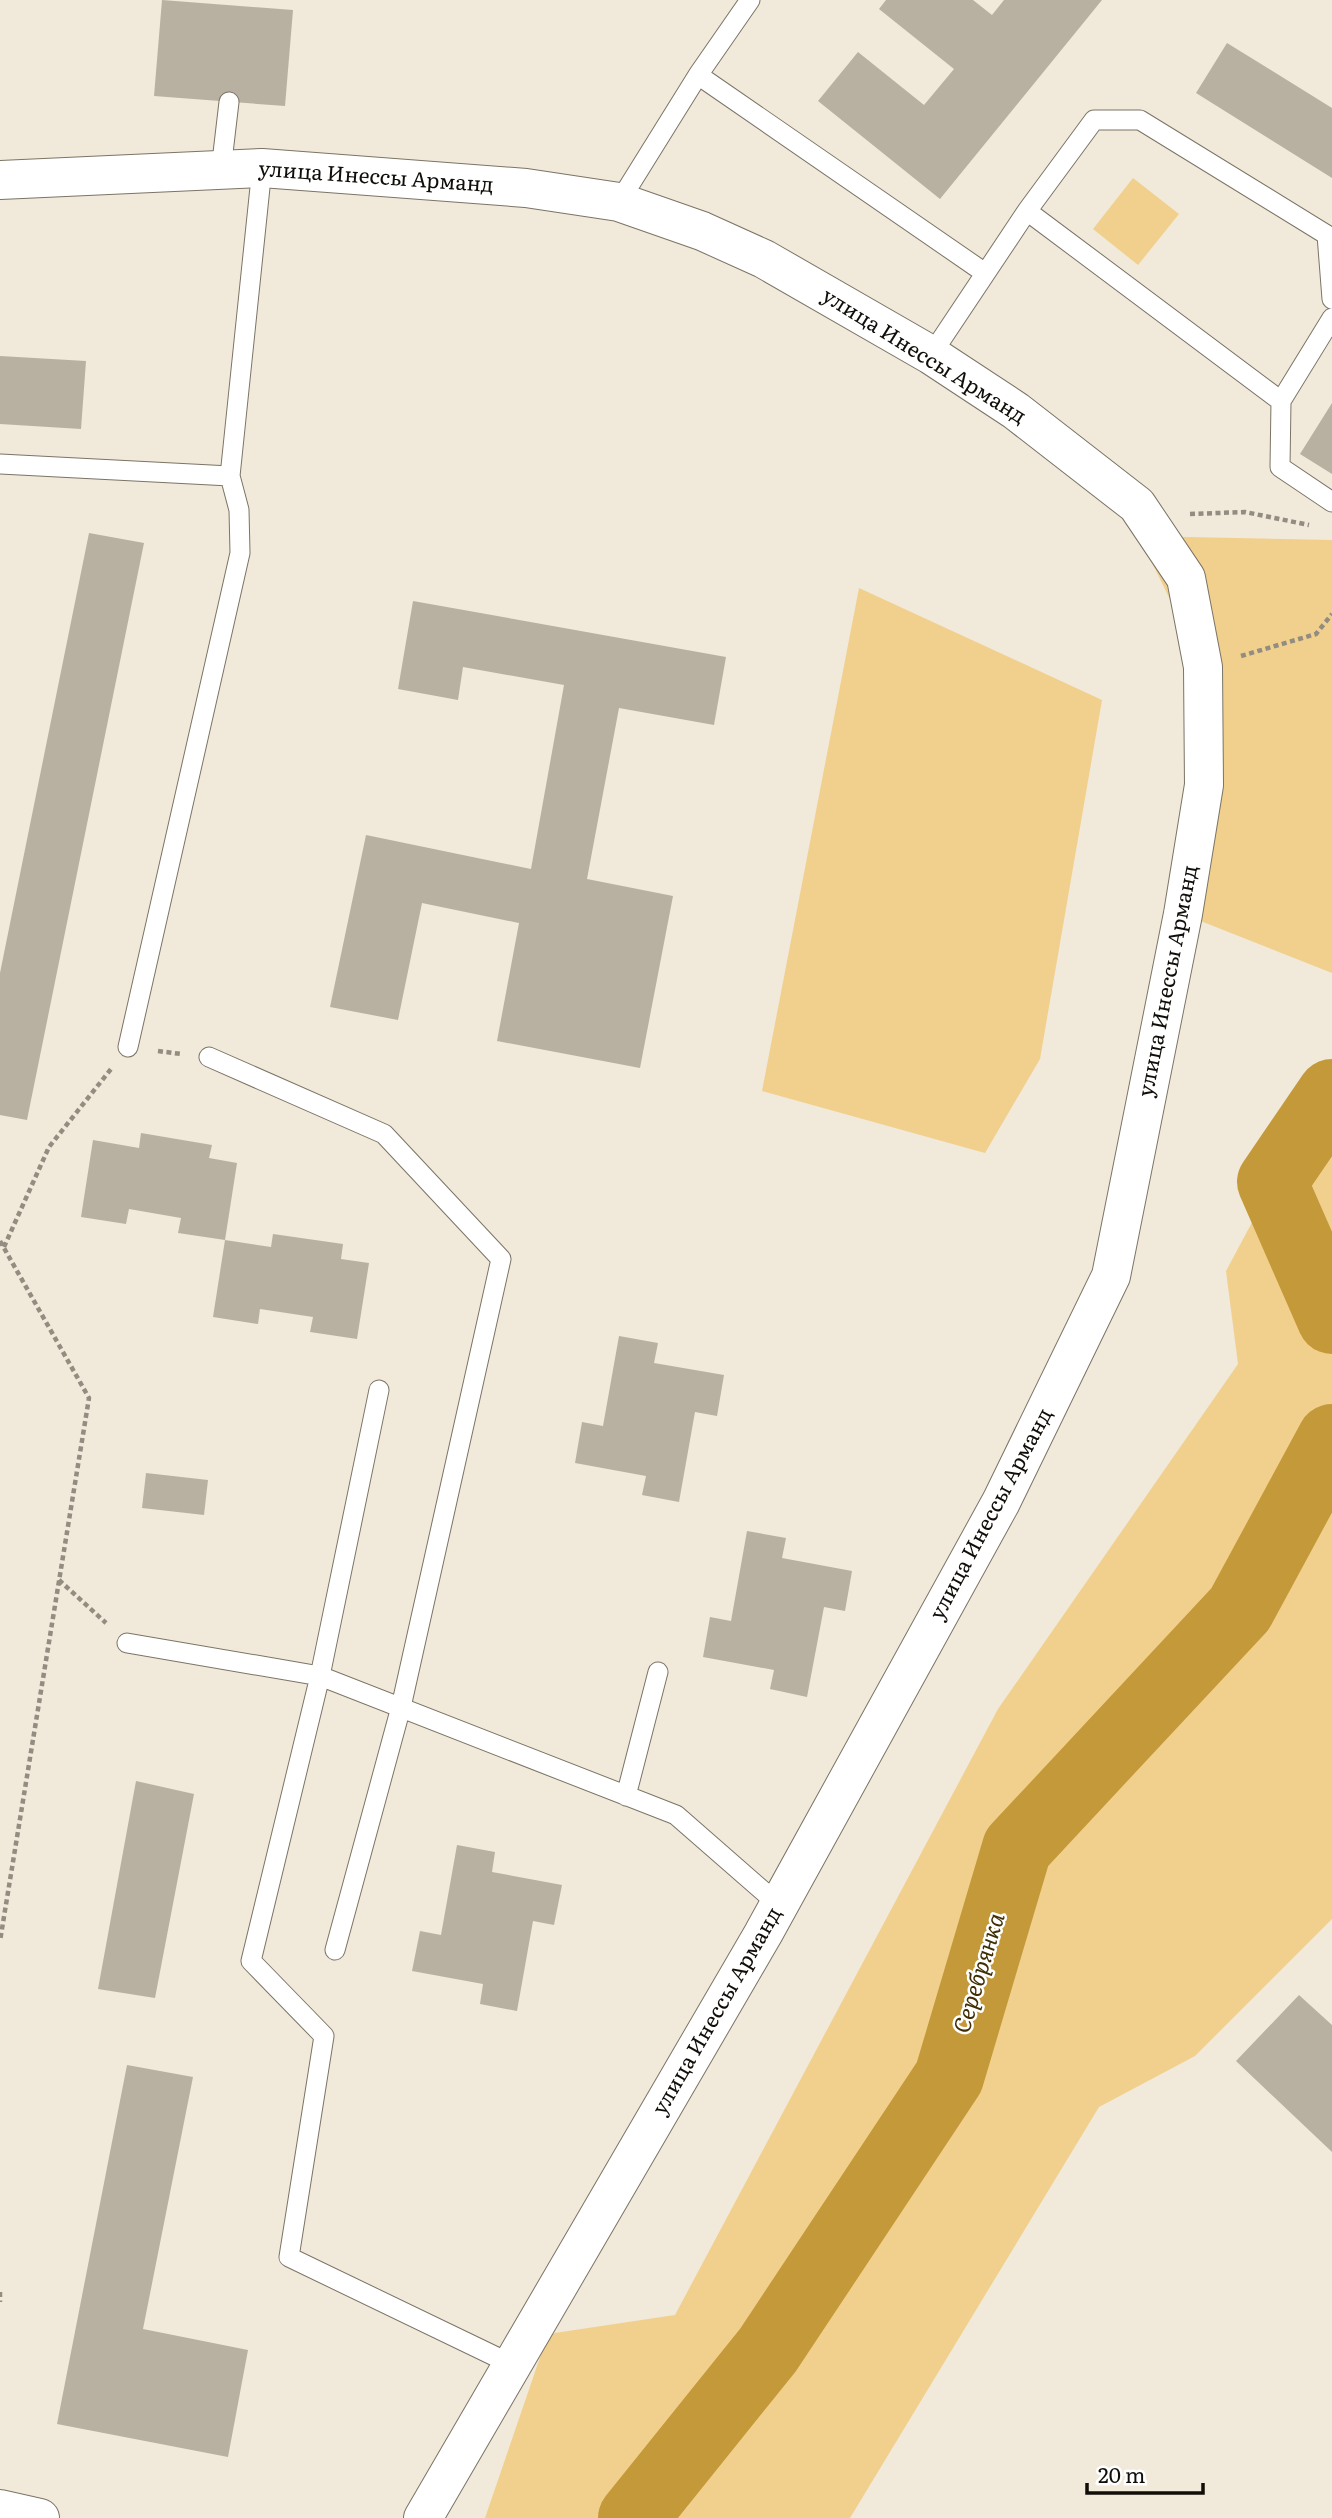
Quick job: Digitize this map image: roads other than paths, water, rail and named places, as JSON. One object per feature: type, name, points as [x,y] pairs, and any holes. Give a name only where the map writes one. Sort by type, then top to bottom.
[{"type":"street","name":"улица Инессы Арманд","points":[[0,180],[262,167],[526,188],[619,202],[702,231],[764,259],[930,355],[1016,411],[1137,505],[1186,578],[1203,667],[1204,785],[1183,914],[1111,1276],[1001,1502],[779,1905],[423,2518]]},
{"type":"street","points":[[0,2509],[40,2518]]},
{"type":"lane","points":[[619,202],[698,75],[750,0]]},
{"type":"lane","points":[[698,75],[985,273]]},
{"type":"lane","points":[[221,170],[229,102]]},
{"type":"lane","points":[[930,355],[1027,211],[1094,120],[1140,120],[1327,235],[1332,299]]},
{"type":"lane","points":[[128,1047],[240,553],[239,510],[230,476],[262,167]]},
{"type":"lane","points":[[1027,211],[1281,401]]},
{"type":"lane","points":[[1332,318],[1281,401],[1280,467],[1332,502]]},
{"type":"lane","points":[[0,464],[230,476]]},
{"type":"lane","points":[[209,1057],[384,1135],[501,1259],[401,1707],[335,1950]]},
{"type":"lane","points":[[379,1390],[320,1676],[251,1961],[324,2036],[289,2257],[511,2364]]},
{"type":"lane","points":[[127,1643],[320,1676],[676,1815],[779,1905]]},
{"type":"lane","points":[[626,1796],[658,1672]]},
{"type":"waterway","name":"Серебрянка","points":[[1332,1094],[1272,1182],[1332,1319]]},
{"type":"waterway","name":"Серебрянка","points":[[633,2518],[768,2350],[949,2077],[1017,1848],[1240,1609],[1332,1439]]}]
